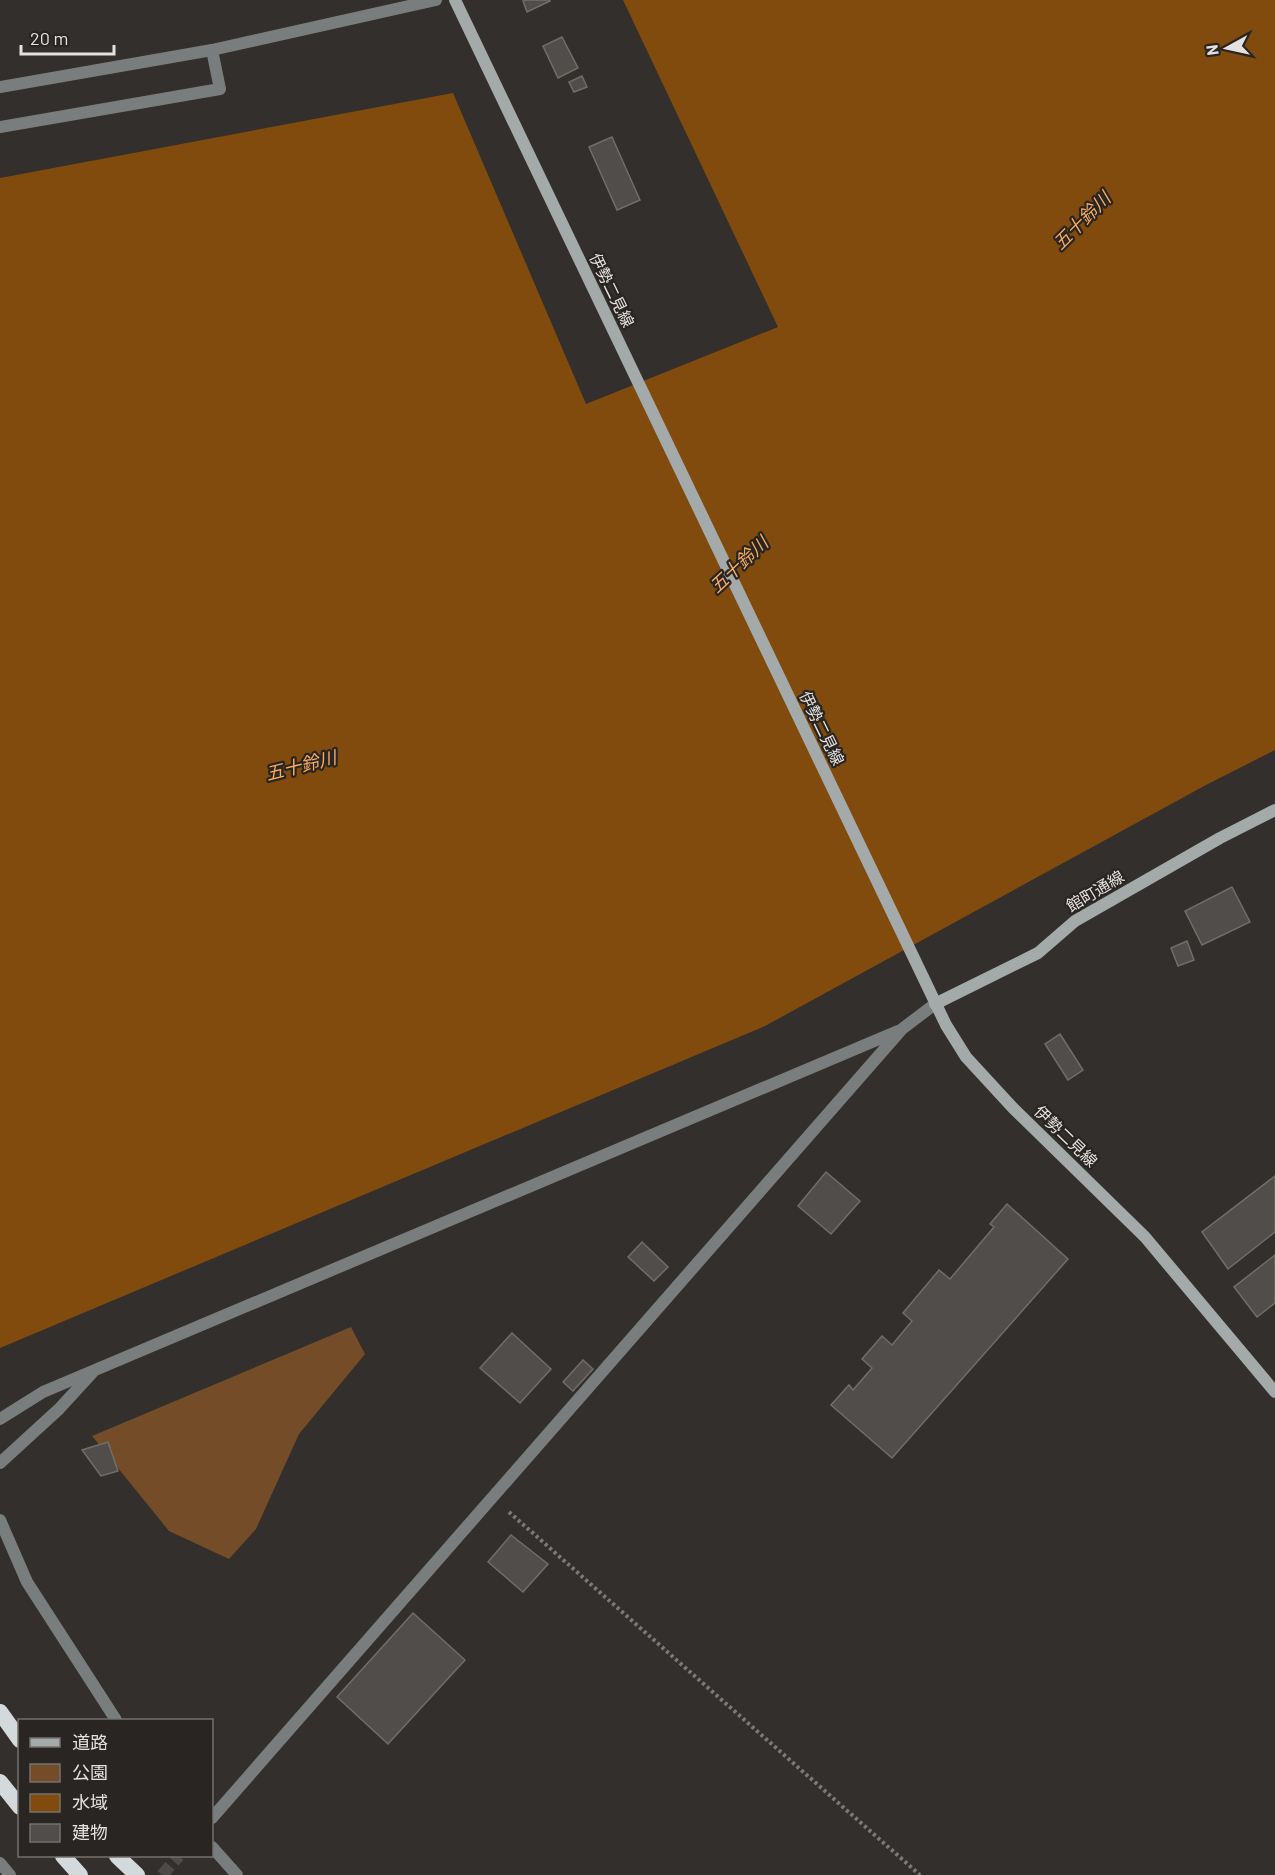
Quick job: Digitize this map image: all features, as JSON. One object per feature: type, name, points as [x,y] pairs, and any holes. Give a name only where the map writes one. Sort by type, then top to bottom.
[{"type":"highway","points":[[0,1712],[18,1737]]},
{"type":"highway","points":[[0,1782],[18,1804]]},
{"type":"highway","points":[[64,1857],[80,1875]]},
{"type":"highway","points":[[118,1857],[137,1875]]},
{"type":"main road","name":"伊勢二見線","points":[[455,0],[935,1004],[966,1057],[1013,1108],[1145,1237],[1275,1392]]},
{"type":"main road","name":"館町通線","points":[[935,1004],[1038,952],[1074,921],[1220,838],[1275,810]]},
{"type":"street","points":[[0,87],[212,50],[436,0]]},
{"type":"street","points":[[0,127],[220,89],[212,50]]},
{"type":"street","points":[[213,1817],[902,1029],[935,1004]]},
{"type":"street","points":[[0,1419],[43,1392],[902,1029]]},
{"type":"street","points":[[0,1463],[59,1409],[94,1370]]},
{"type":"street","points":[[0,1520],[27,1582],[115,1719]]},
{"type":"street","points":[[213,1848],[237,1875]]},
{"type":"street","points":[[0,1863],[10,1875]]},
{"type":"path","points":[[492,1497],[920,1875]]},
{"type":"green space","points":[[351,1327],[365,1354],[299,1434],[256,1529],[229,1559],[169,1531],[92,1436]]},
{"type":"water","name":"五十鈴川","points":[[623,0],[1275,0],[1275,750],[1206,785],[765,1026],[0,1348],[0,178],[453,93],[586,404],[778,327]]},
{"type":"building","points":[[523,1],[550,1],[527,12]]},
{"type":"building","points":[[562,37],[578,68],[558,78],[543,46]]},
{"type":"building","points":[[582,76],[587,87],[574,92],[569,82]]},
{"type":"building","points":[[612,137],[640,200],[617,210],[589,147]]},
{"type":"building","points":[[1232,887],[1250,922],[1202,945],[1185,911]]},
{"type":"building","points":[[1187,941],[1194,960],[1178,966],[1171,948]]},
{"type":"building","points":[[1060,1034],[1083,1070],[1068,1080],[1045,1044]]},
{"type":"building","points":[[826,1172],[860,1201],[831,1234],[798,1206]]},
{"type":"building","points":[[1275,1176],[1275,1232],[1228,1269],[1202,1232]]},
{"type":"building","points":[[1007,1204],[1068,1259],[892,1458],[831,1405],[849,1385],[853,1390],[872,1368],[862,1359],[882,1336],[892,1345],[912,1321],[903,1313],[939,1270],[950,1279],[994,1227],[990,1224]]},
{"type":"building","points":[[642,1242],[668,1267],[654,1281],[628,1257]]},
{"type":"building","points":[[1275,1255],[1275,1303],[1257,1317],[1234,1287]]},
{"type":"building","points":[[512,1333],[551,1369],[520,1403],[480,1368]]},
{"type":"building","points":[[583,1360],[593,1369],[573,1391],[563,1382]]},
{"type":"building","points":[[108,1442],[118,1471],[101,1476],[82,1450]]},
{"type":"building","points":[[511,1535],[548,1564],[523,1592],[488,1562]]},
{"type":"building","points":[[413,1613],[465,1660],[388,1744],[337,1697]]},
{"type":"tunnel","points":[[162,1875],[178,1857]]}]
